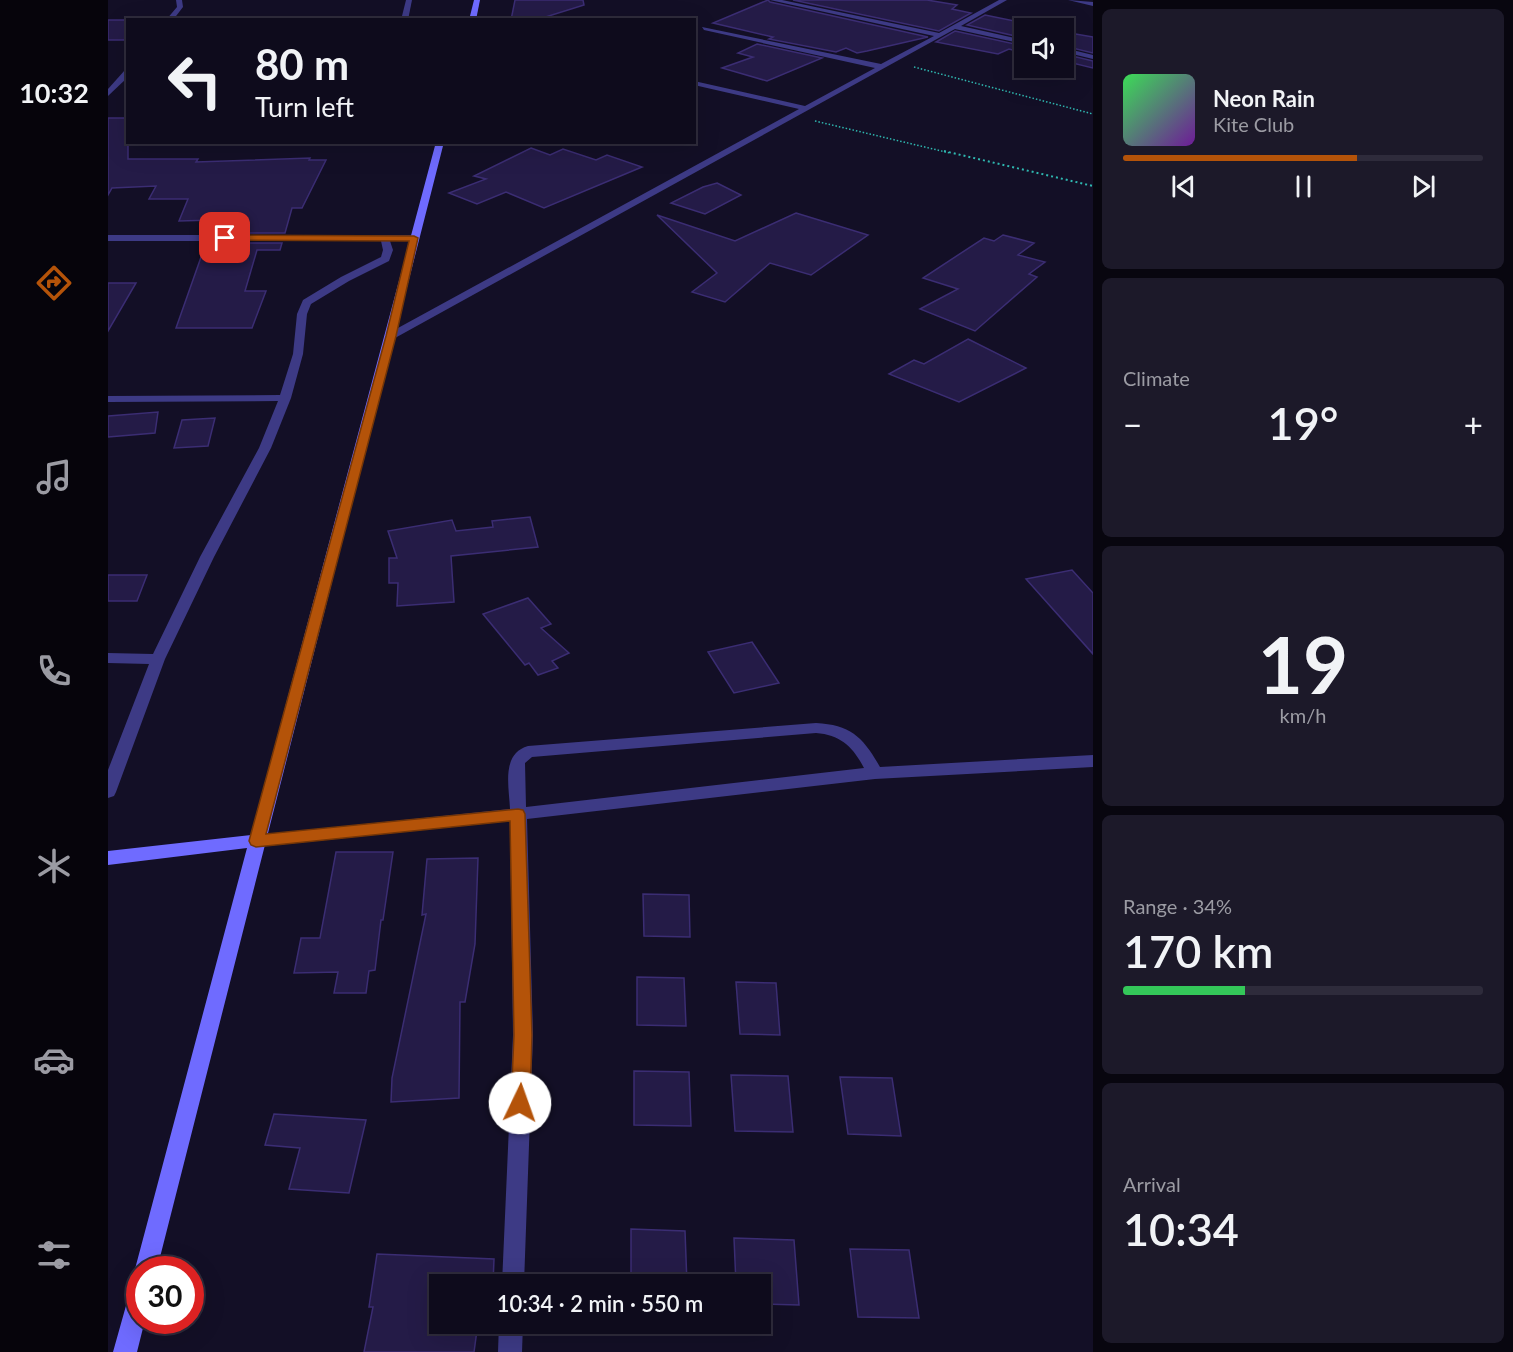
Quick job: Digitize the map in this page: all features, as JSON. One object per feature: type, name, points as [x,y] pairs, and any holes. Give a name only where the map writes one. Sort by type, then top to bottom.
[{"type":"main road","points":[[472,18],[477,0]]},
{"type":"main road","points":[[149,1256],[439,144]]},
{"type":"main road","points":[[108,858],[256,841]]},
{"type":"main road","points":[[125,1352],[130,1334]]},
{"type":"street","points":[[171,18],[180,7],[179,0]]},
{"type":"street","points":[[404,18],[409,0]]},
{"type":"street","points":[[773,0],[940,35]]},
{"type":"street","points":[[391,336],[1004,0]]},
{"type":"street","points":[[1071,0],[1093,4]]},
{"type":"street","points":[[954,27],[1014,40]]},
{"type":"street","points":[[704,28],[883,67]]},
{"type":"street","points":[[1074,52],[1093,57]]},
{"type":"street","points":[[108,94],[126,74]]},
{"type":"street","points":[[696,83],[804,108]]},
{"type":"street","points":[[108,238],[414,238]]},
{"type":"street","points":[[108,792],[158,659],[207,557],[264,448],[285,398],[298,354],[302,314],[307,302],[345,279],[386,259],[388,250],[385,238]]},
{"type":"street","points":[[108,399],[285,398]]},
{"type":"street","points":[[108,658],[158,659]]},
{"type":"street","points":[[513,1274],[523,1035],[517,763],[520,757],[528,752],[783,729],[826,728],[847,733],[864,753],[875,773]]},
{"type":"street","points":[[256,841],[875,773],[1093,761]]},
{"type":"street","points":[[510,1352],[511,1334]]},
{"type":"path","points":[[892,62],[1093,114]]},
{"type":"path","points":[[791,115],[1093,186]]},
{"type":"building","points":[[515,0],[583,0],[584,5],[542,18],[511,18]]},
{"type":"building","points":[[768,0],[928,37],[857,53],[846,48],[836,52],[769,39],[773,37],[713,23]]},
{"type":"building","points":[[793,0],[927,0],[957,5],[952,9],[971,13],[939,31]]},
{"type":"building","points":[[985,15],[1014,21],[1014,36],[967,25]]},
{"type":"building","points":[[108,20],[126,20],[126,40],[108,40]]},
{"type":"building","points":[[955,31],[1014,44],[1014,50],[1009,49],[998,54],[936,42]]},
{"type":"building","points":[[1074,34],[1093,37],[1093,53],[1074,48]]},
{"type":"building","points":[[757,44],[822,58],[767,81],[722,68],[753,57],[738,53]]},
{"type":"building","points":[[1074,56],[1093,61],[1093,68],[1074,63]]},
{"type":"building","points":[[108,118],[126,118],[128,159],[198,159],[196,162],[310,158],[309,160],[326,160],[302,208],[292,208],[285,233],[210,233],[214,220],[179,221],[188,199],[149,199],[156,186],[112,188],[108,195]]},
{"type":"building","points":[[531,148],[550,155],[563,149],[596,160],[607,155],[642,167],[544,208],[506,192],[477,204],[449,193],[486,179],[474,176]]},
{"type":"building","points":[[717,183],[741,195],[705,214],[671,203],[703,187]]},
{"type":"building","points":[[796,213],[868,235],[811,275],[770,263],[725,302],[692,292],[717,273],[657,215],[735,241]]},
{"type":"building","points":[[1003,235],[1034,243],[1018,255],[1045,262],[1029,274],[1037,277],[975,331],[920,309],[958,289],[923,278],[984,238],[994,241]]},
{"type":"building","points":[[206,243],[282,243],[280,250],[257,250],[245,291],[266,291],[252,328],[176,328]]},
{"type":"building","points":[[108,283],[136,283],[108,331]]},
{"type":"building","points":[[968,339],[1026,368],[959,402],[889,374],[914,360],[924,364]]},
{"type":"building","points":[[158,412],[155,433],[108,437],[108,416]]},
{"type":"building","points":[[215,418],[208,446],[174,448],[182,420]]},
{"type":"building","points":[[530,517],[538,547],[451,556],[454,602],[397,606],[398,583],[389,583],[389,558],[397,558],[388,531],[452,520],[456,531],[493,527],[492,521]]},
{"type":"building","points":[[1072,570],[1093,593],[1093,654],[1026,579]]},
{"type":"building","points":[[108,575],[147,575],[137,601],[108,601]]},
{"type":"building","points":[[528,598],[551,624],[541,628],[569,653],[552,661],[558,668],[538,675],[529,663],[525,665],[483,614]]},
{"type":"building","points":[[752,642],[779,683],[734,693],[708,652]]},
{"type":"building","points":[[336,852],[393,852],[375,970],[369,971],[366,993],[334,993],[338,972],[294,973],[301,938],[320,938]]},
{"type":"building","points":[[478,858],[475,944],[465,1002],[460,1002],[459,1098],[391,1102],[392,1078],[426,914],[422,915],[427,859]]},
{"type":"building","points":[[643,894],[689,895],[690,937],[644,936]]},
{"type":"building","points":[[637,977],[684,978],[686,1026],[637,1025]]},
{"type":"building","points":[[736,982],[776,983],[780,1035],[740,1034]]},
{"type":"building","points":[[634,1071],[689,1072],[691,1126],[634,1125]]},
{"type":"building","points":[[731,1075],[788,1076],[793,1132],[735,1131]]},
{"type":"building","points":[[840,1077],[892,1078],[901,1136],[848,1134]]},
{"type":"building","points":[[274,1114],[366,1120],[349,1193],[289,1189],[300,1148],[265,1145]]},
{"type":"building","points":[[631,1229],[685,1231],[687,1274],[631,1274]]},
{"type":"building","points":[[734,1238],[794,1240],[799,1305],[771,1304],[771,1274],[736,1274]]},
{"type":"building","points":[[850,1249],[909,1250],[919,1318],[858,1317]]},
{"type":"building","points":[[377,1254],[494,1259],[493,1274],[429,1274],[429,1334],[476,1334],[474,1352],[364,1352],[373,1307],[369,1307]]},
{"type":"route","points":[[225,238],[414,238],[391,336],[256,841],[518,814],[523,1035],[520,1103]]}]
